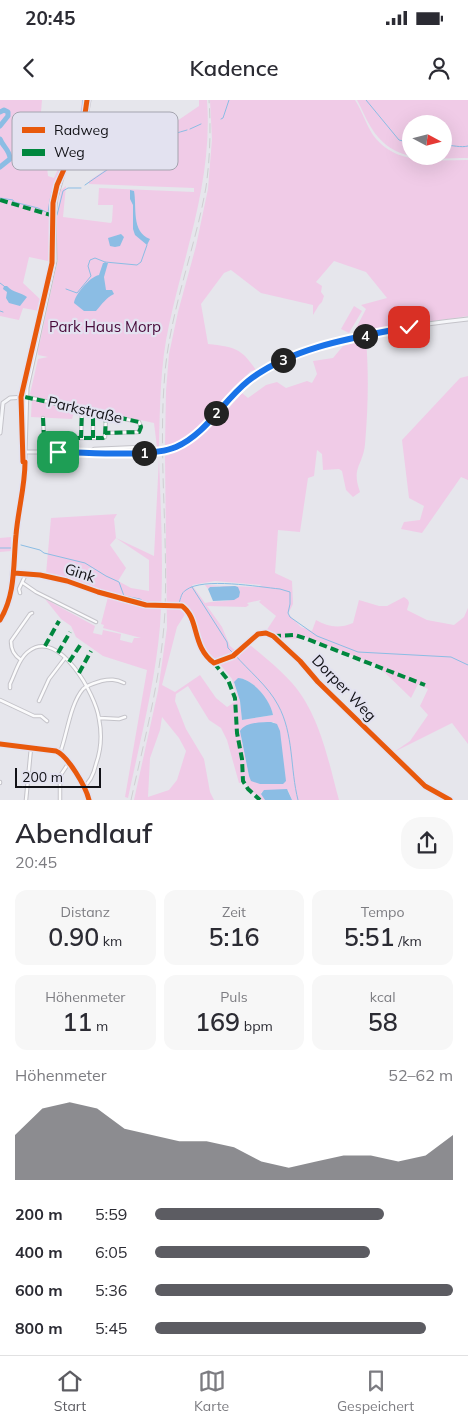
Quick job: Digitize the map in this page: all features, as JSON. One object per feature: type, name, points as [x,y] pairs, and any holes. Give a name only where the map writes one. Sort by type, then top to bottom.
[{"type":"street","points":[[0,620],[10,596],[14,574],[24,486],[25,397],[55,262],[54,216],[56,195],[65,170]]},
{"type":"street","points":[[25,452],[156,452],[170,449],[184,443],[201,430],[230,397],[248,381],[288,358],[367,336],[416,326],[468,319]]},
{"type":"street","points":[[0,433],[3,403],[10,398],[25,397]]},
{"type":"street","name":"Parkstraße","points":[[25,397],[139,422],[139,432],[105,433]]},
{"type":"street","points":[[81,438],[82,409]]},
{"type":"street","points":[[93,412],[93,438]]},
{"type":"street","points":[[43,418],[44,438],[93,438],[105,437],[106,415]]},
{"type":"street","points":[[90,452],[94,449],[141,447]]},
{"type":"street","name":"Gink","points":[[14,574],[26,574],[67,581],[98,592],[152,605]]},
{"type":"street","points":[[20,593],[19,589],[26,574]]},
{"type":"street","points":[[23,583],[36,592],[96,622]]},
{"type":"street","name":"Dorper Weg","points":[[175,606],[182,606],[188,611],[201,649],[214,663],[236,654],[262,632],[273,636],[425,786],[450,800]]},
{"type":"street","points":[[22,660],[15,656],[12,651],[11,641],[32,613]]},
{"type":"street","points":[[10,688],[10,684],[27,652],[40,646],[51,648],[65,658],[79,673],[88,686],[96,704],[101,737],[98,760],[91,780],[84,787]]},
{"type":"street","points":[[39,700],[49,680],[65,658]]},
{"type":"street","points":[[60,753],[77,700],[84,688],[108,680],[118,680],[124,683]]},
{"type":"street","points":[[0,700],[34,716],[41,716],[47,721]]},
{"type":"street","points":[[99,718],[118,719],[125,717]]},
{"type":"street","points":[[0,744],[60,753],[84,787],[89,800]]},
{"type":"street","points":[[26,800],[31,748]]},
{"type":"street","points":[[60,800],[60,776],[69,764]]},
{"type":"green space","name":"Park Haus Morp","points":[[0,100],[42,100],[41,112],[12,112],[12,170],[47,170],[48,176],[54,178],[58,170],[63,170],[50,214],[57,217],[61,190],[66,186],[63,217],[111,223],[113,205],[98,205],[99,188],[194,192],[194,188],[89,184],[89,181],[105,170],[178,170],[178,120],[199,106],[199,100],[207,100],[208,129],[202,186],[169,325],[164,356],[159,447],[157,447],[154,423],[54,401],[54,404],[75,409],[72,419],[31,417],[32,396],[30,394],[38,359],[48,357],[38,355],[38,351],[58,260],[48,261],[29,257],[23,283],[42,301],[39,311],[23,308],[19,320],[0,316]]},
{"type":"green space","points":[[82,100],[87,100],[85,112],[80,112]]},
{"type":"green space","points":[[210,100],[355,100],[373,135],[382,145],[402,156],[402,165],[452,165],[452,160],[468,160],[468,316],[401,326],[352,336],[366,309],[361,305],[387,298],[366,272],[334,261],[316,282],[322,286],[321,292],[324,296],[313,315],[313,305],[261,293],[231,270],[224,273],[201,304],[208,344],[237,350],[246,357],[256,370],[251,371],[222,400],[228,409],[242,393],[248,398],[266,385],[277,382],[286,388],[307,381],[312,383],[317,374],[313,361],[333,358],[343,346],[366,340],[368,366],[365,444],[357,472],[360,492],[353,497],[346,490],[342,471],[339,469],[323,470],[322,454],[317,450],[314,476],[308,478],[300,532],[278,530],[275,573],[292,581],[293,604],[288,614],[301,627],[312,631],[316,620],[334,626],[353,623],[359,600],[379,606],[387,606],[404,597],[409,603],[407,610],[427,620],[454,625],[464,617],[468,608],[468,744],[452,723],[394,752],[410,741],[428,715],[420,706],[428,689],[418,684],[411,698],[377,665],[303,636],[304,639],[277,638],[266,631],[276,616],[259,602],[261,600],[247,603],[249,605],[246,607],[207,606],[222,627],[230,646],[236,651],[216,660],[203,648],[189,608],[177,627],[162,685],[175,692],[200,675],[216,698],[227,707],[238,700],[232,679],[219,663],[231,658],[249,644],[292,683],[310,709],[322,738],[339,800],[292,800],[288,790],[261,792],[265,800],[261,800],[245,782],[239,783],[227,740],[221,728],[209,720],[188,686],[176,694],[175,701],[186,729],[204,759],[210,792],[214,800],[134,800],[158,691],[167,628],[165,456],[169,455],[165,447],[169,354],[208,189],[212,139]],"holes":[[[215,581],[262,585],[257,587],[205,585],[208,589],[220,586],[240,592],[235,599],[205,603],[192,585]],[[238,678],[244,679],[255,686],[269,703],[273,715],[242,720],[240,701],[234,684]],[[162,717],[179,738],[186,751],[177,780],[169,790],[148,797],[150,758],[160,730]],[[274,722],[283,784],[275,784],[249,776],[241,738],[246,726]]]},
{"type":"green space","points":[[357,100],[468,100],[468,158],[452,158],[452,115],[402,115],[402,153],[387,146],[375,133]]},
{"type":"green space","points":[[354,306],[362,311],[349,333],[341,329]]},
{"type":"green space","points":[[468,376],[468,480],[461,477],[422,533],[401,529],[404,522],[420,520],[424,506],[409,498],[402,440],[460,378]]},
{"type":"green space","points":[[159,458],[162,563],[158,648],[151,691],[128,798],[125,797],[147,670],[103,656],[76,637],[71,626],[61,619],[45,599],[95,626],[93,633],[102,635],[103,630],[121,634],[120,640],[132,643],[134,638],[141,638],[103,628],[104,625],[101,624],[108,597],[152,608],[153,604],[97,590],[69,579],[46,574],[51,518],[117,514],[114,519],[116,538],[154,556]],"holes":[[[116,538],[149,560],[149,591],[131,588],[118,581],[126,568],[110,545]]]},
{"type":"green space","points":[[11,537],[11,551],[0,552],[0,538]]},
{"type":"water","points":[[130,190],[134,191],[137,225],[144,236],[150,239],[147,245],[135,235],[133,229],[133,205],[130,199]]},
{"type":"water","points":[[121,234],[124,237],[120,246],[110,246],[108,238]]},
{"type":"water","points":[[103,263],[108,263],[104,277],[106,290],[112,290],[114,294],[106,299],[96,311],[84,311],[74,303],[75,300],[87,283],[99,275]]},
{"type":"water","points":[[4,286],[27,297],[20,306],[9,303],[6,298],[7,292],[3,289]]},
{"type":"water","points":[[210,587],[238,587],[240,592],[239,597],[234,600],[213,601],[208,589]]},
{"type":"water","points":[[238,678],[244,679],[256,686],[269,703],[273,715],[242,720],[240,701],[234,682]]},
{"type":"water","points":[[271,722],[277,724],[280,731],[286,781],[283,784],[260,784],[251,781],[240,731],[250,724]]},
{"type":"water","points":[[287,789],[292,800],[265,800],[261,794],[264,790]]},
{"type":"waterway","points":[[81,112],[83,100]]},
{"type":"waterway","points":[[221,119],[229,100]]},
{"type":"waterway","points":[[366,100],[399,140],[402,141]]},
{"type":"waterway","points":[[0,112],[4,110],[8,112],[8,116],[0,126]]},
{"type":"waterway","points":[[190,129],[201,124]]},
{"type":"waterway","points":[[178,133],[187,130]]},
{"type":"waterway","points":[[0,139],[9,153],[10,159],[0,167]]},
{"type":"waterway","points":[[452,146],[468,146]]},
{"type":"waterway","points":[[48,213],[60,170]]},
{"type":"waterway","points":[[85,185],[108,170]]},
{"type":"waterway","points":[[57,215],[63,191],[68,188],[81,188]]},
{"type":"waterway","points":[[0,198],[13,200],[14,202],[46,212]]},
{"type":"waterway","points":[[105,263],[137,265],[141,262],[147,245]]},
{"type":"waterway","points":[[66,289],[77,293],[91,276],[88,266],[90,260],[95,258],[105,262]]},
{"type":"waterway","points":[[0,283],[4,286]]},
{"type":"waterway","points":[[21,545],[85,563],[119,582],[124,596],[149,602]]},
{"type":"waterway","points":[[0,548],[11,548]]},
{"type":"waterway","points":[[179,603],[182,594],[186,590],[205,584],[218,583],[280,589],[290,592],[288,613],[290,617],[317,636],[358,652],[451,657],[468,665]]},
{"type":"waterway","points":[[192,587],[227,642],[228,648],[233,653]]},
{"type":"waterway","points":[[235,655],[269,691],[283,716],[287,728],[298,800]]},
{"type":"tunnel","points":[[152,605],[175,606]]},
{"type":"railway","points":[[131,800],[152,705],[160,658],[165,610],[166,580],[162,431],[165,372],[172,325],[206,187],[210,144],[209,100]]},
{"type":"marked path","points":[[0,200],[54,216]]},
{"type":"marked path","points":[[25,397],[139,422],[141,427],[139,432],[105,433]]},
{"type":"marked path","points":[[81,438],[82,409]]},
{"type":"marked path","points":[[93,412],[93,438]]},
{"type":"marked path","points":[[43,418],[44,438],[103,438],[105,437],[106,415]]},
{"type":"marked path","points":[[45,646],[59,621]]},
{"type":"marked path","points":[[58,653],[70,632]]},
{"type":"marked path","points":[[273,636],[295,635],[425,685]]},
{"type":"marked path","points":[[69,662],[81,644]]},
{"type":"marked path","points":[[79,673],[91,651]]},
{"type":"marked path","points":[[214,663],[228,680],[235,698],[243,781],[248,789],[260,800]]},
{"type":"cycle path","points":[[85,112],[87,100]]},
{"type":"cycle path","points":[[0,620],[9,600],[13,579],[17,526],[25,471],[25,462],[23,462],[21,397],[52,263],[53,203],[57,185],[64,170]]},
{"type":"cycle path","points":[[14,573],[40,575],[67,581],[98,592],[146,605],[182,606],[188,611],[202,649],[214,663],[233,656],[258,634],[266,633],[273,636],[425,786],[450,800]]},
{"type":"cycle path","points":[[0,744],[56,751],[61,754],[76,772],[89,800]]},
{"type":"route","points":[[58,452],[147,452],[175,448],[201,430],[236,391],[273,365],[298,354],[339,342],[409,327]]}]
